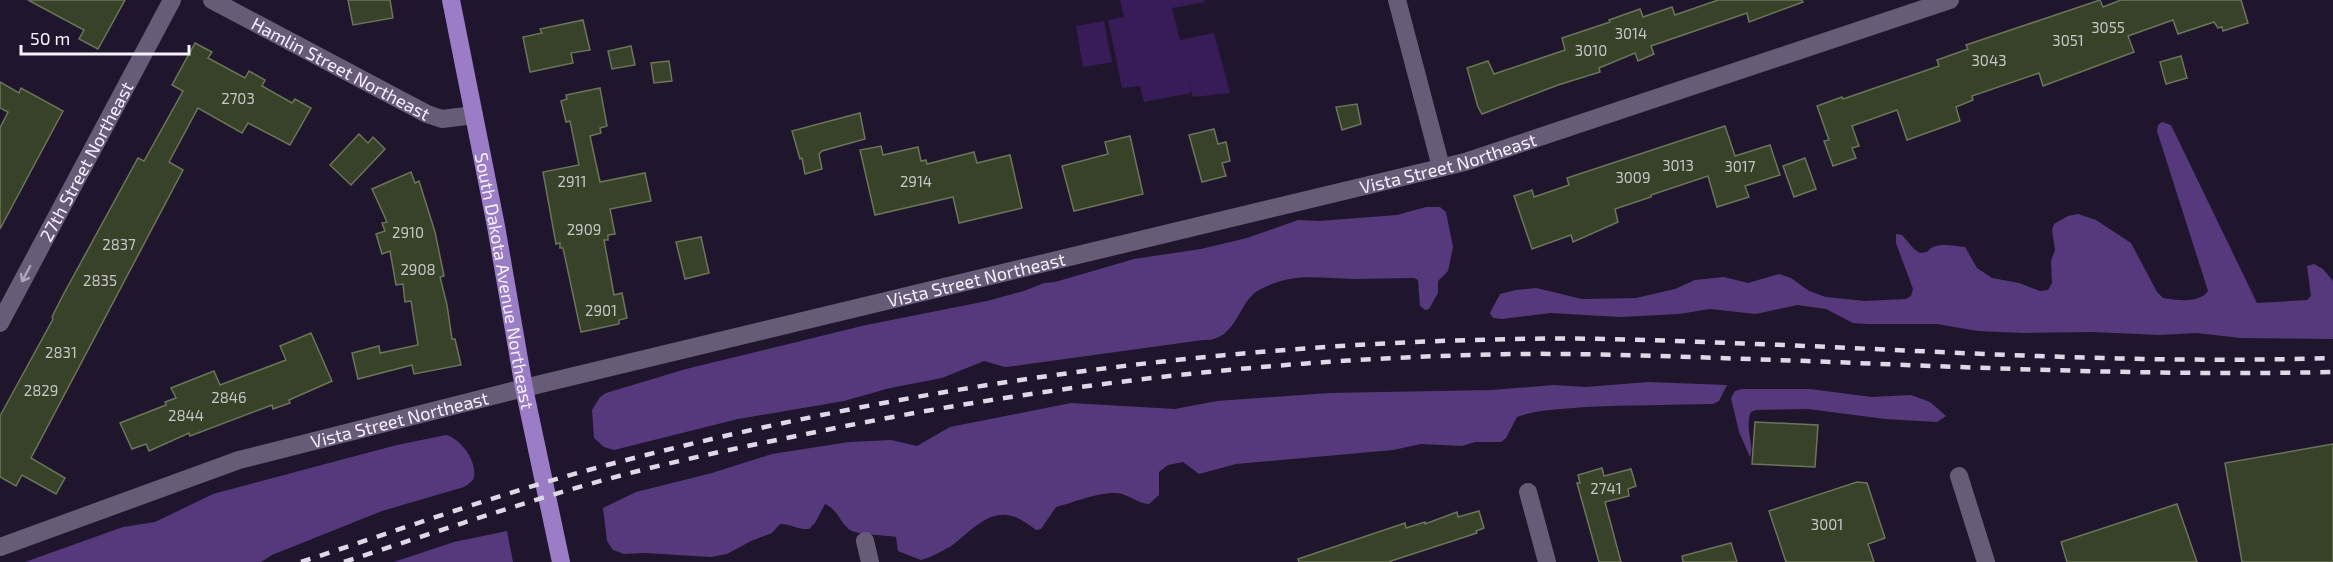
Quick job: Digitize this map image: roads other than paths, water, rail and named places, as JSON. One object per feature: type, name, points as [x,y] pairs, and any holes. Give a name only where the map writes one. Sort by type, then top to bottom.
[{"type":"main road","name":"South Dakota Avenue Northeast","points":[[451,0],[525,396],[561,562]]},
{"type":"street","name":"27th Street Northeast","points":[[0,323],[172,0]]},
{"type":"street","name":"Hamlin Street Northeast","points":[[212,0],[427,114],[442,119],[474,115]]},
{"type":"street","points":[[1397,0],[1441,168]]},
{"type":"street","name":"Vista Street Northeast","points":[[0,547],[239,460],[525,396],[1441,168],[1950,0]]},
{"type":"street","points":[[1959,476],[1986,562]]},
{"type":"street","points":[[1528,492],[1547,562]]},
{"type":"street","points":[[866,541],[870,562]]},
{"type":"railway","points":[[301,562],[530,487],[719,437],[944,392],[1172,360],[1286,350],[1516,339],[1684,341],[2127,359],[2333,358]]},
{"type":"railway","points":[[344,562],[571,489],[733,449],[986,401],[1073,388],[1249,368],[1337,361],[1551,354],[2070,371],[2333,372]]}]
